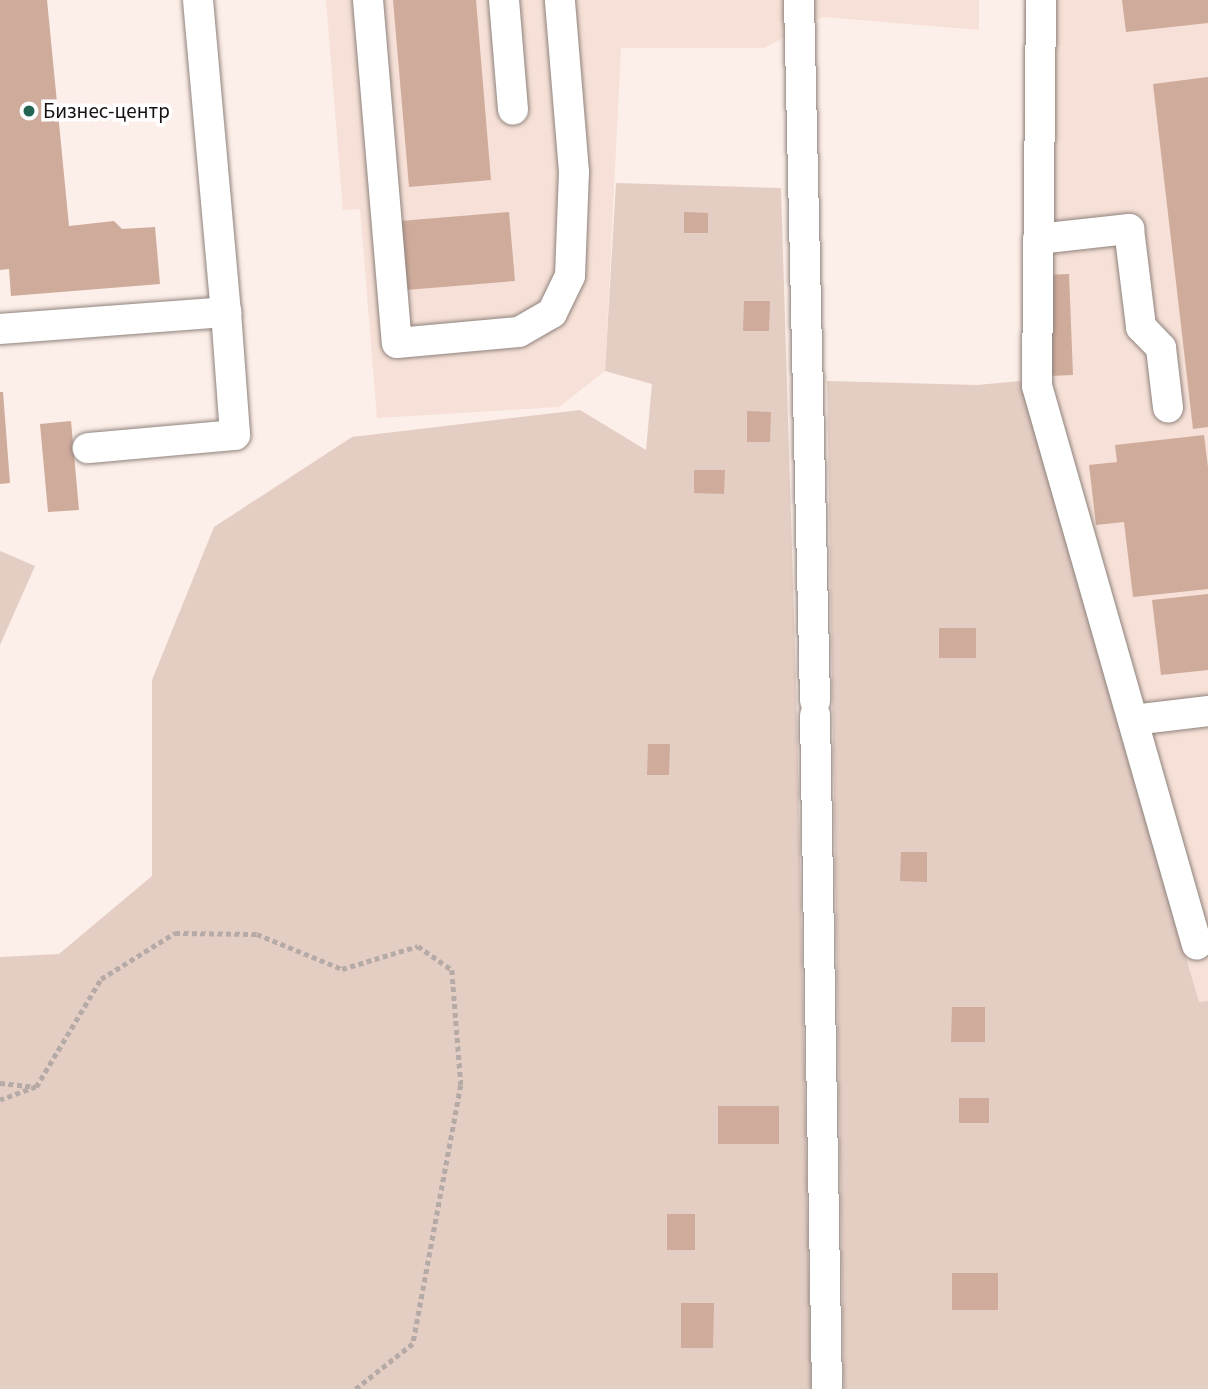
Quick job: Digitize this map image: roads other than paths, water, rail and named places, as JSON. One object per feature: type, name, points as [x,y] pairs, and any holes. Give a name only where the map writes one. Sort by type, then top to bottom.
[{"type":"street","points":[[88,448],[235,435],[198,0]]},
{"type":"street","points":[[369,0],[397,342],[519,332],[552,313],[570,276],[574,172],[560,0]]},
{"type":"street","points":[[503,0],[513,110]]},
{"type":"street","points":[[799,0],[827,1389]]},
{"type":"street","points":[[1041,0],[1037,386],[1197,945]]},
{"type":"street","points":[[1038,239],[1129,229],[1141,327],[1161,348],[1168,408]]},
{"type":"street","points":[[0,329],[226,312]]},
{"type":"street","points":[[1133,720],[1208,711]]},
{"type":"place","name":"Бизнес-центр","points":[[29,111]]}]
